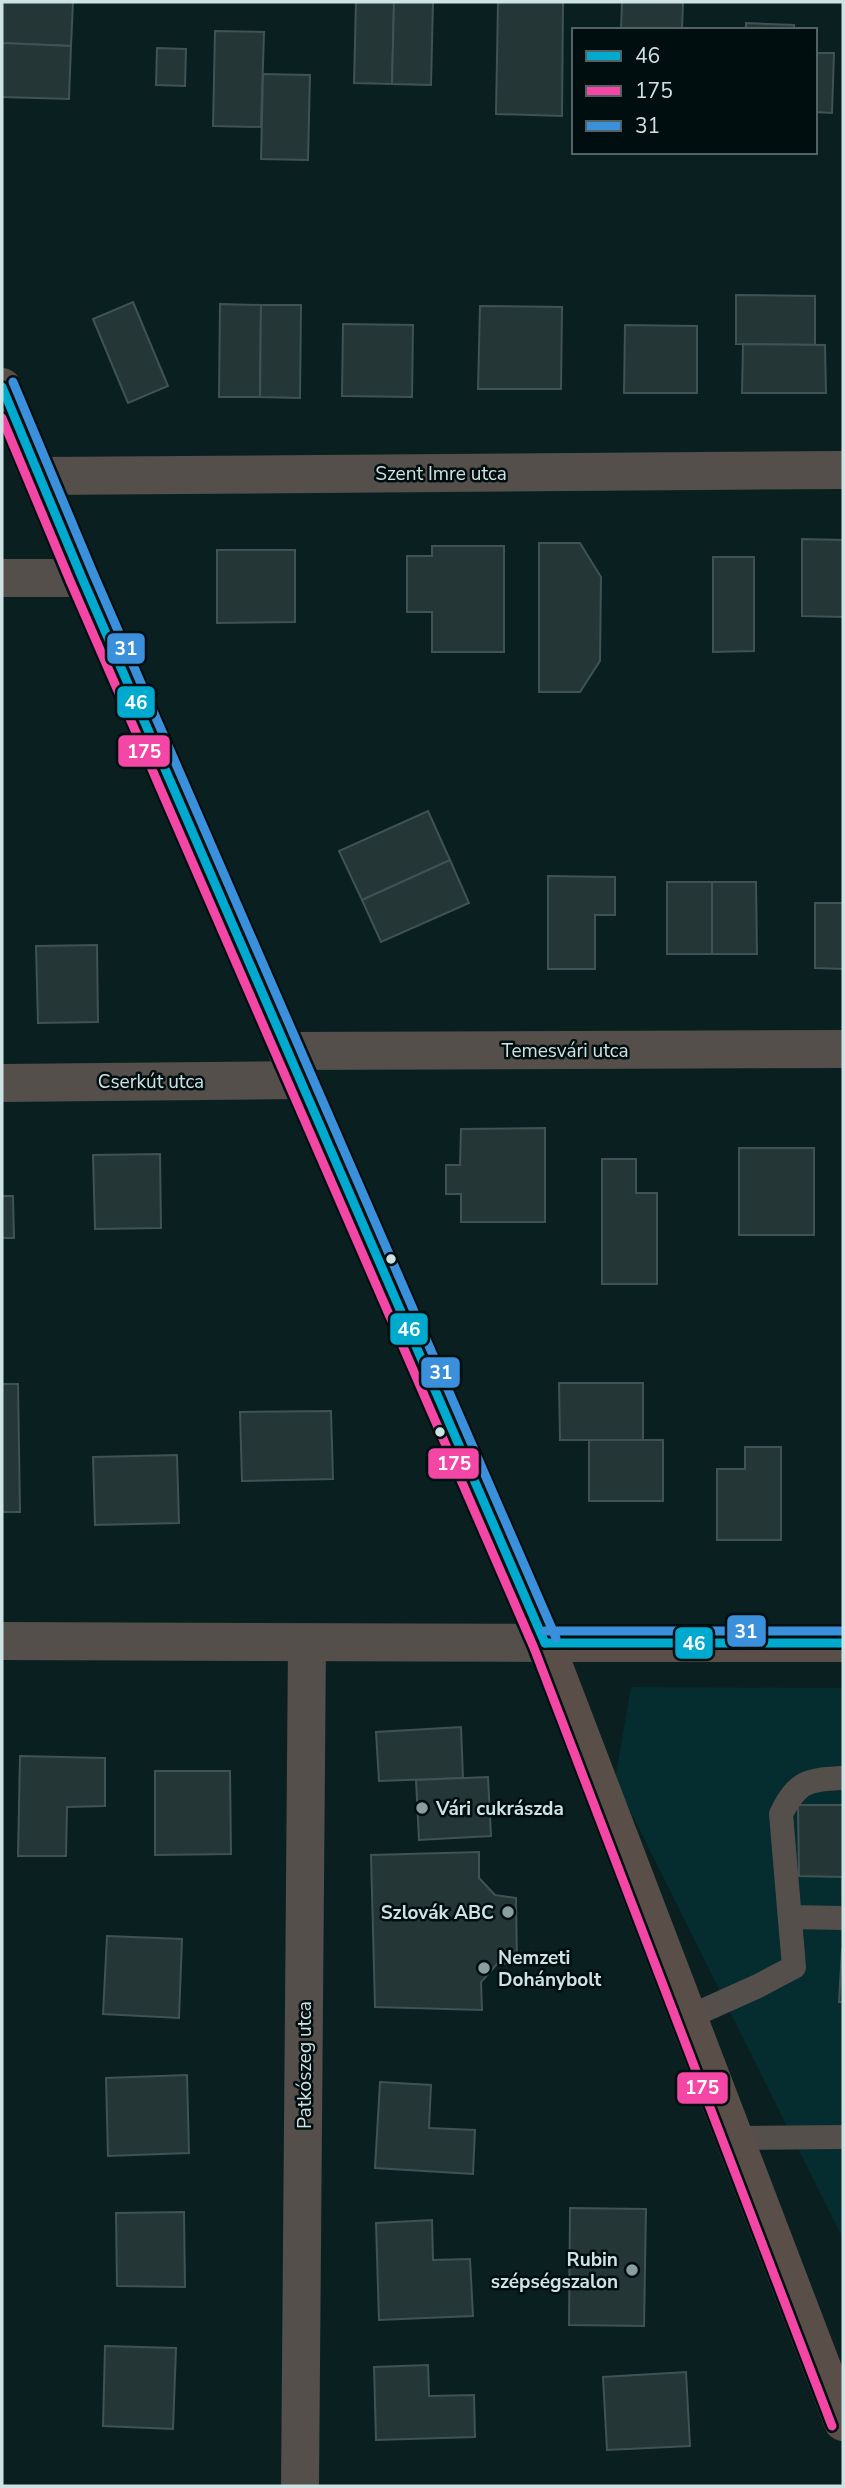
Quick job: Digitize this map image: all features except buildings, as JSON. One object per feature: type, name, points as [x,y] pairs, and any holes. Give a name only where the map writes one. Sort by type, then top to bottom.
[{"type":"main road","points":[[2,387],[82,578],[545,1643],[843,2422]]},
{"type":"main road","points":[[545,1643],[843,1643]]},
{"type":"street","name":"Szent Imre utca","points":[[40,476],[843,470]]},
{"type":"street","points":[[2,578],[82,578]]},
{"type":"street","name":"Temesvári utca","points":[[294,1066],[843,1049]]},
{"type":"street","name":"Cserkút utca","points":[[2,1083],[294,1066]]},
{"type":"street","points":[[2,1641],[545,1643]]},
{"type":"street","name":"Patkószeg utca","points":[[300,2486],[307,1643]]},
{"type":"lane","points":[[689,2017],[794,1967],[781,1814],[789,1796],[806,1782],[843,1778]]},
{"type":"lane","points":[[790,1917],[843,1918]]},
{"type":"lane","points":[[735,2138],[843,2137]]},
{"type":"shaded area","points":[[631,1687],[843,1688],[843,2239],[615,1780]]},
{"type":"transit line","name":"31","points":[[13,382],[93,573],[556,1638]]},
{"type":"transit line","name":"46","points":[[2,387],[82,578],[545,1643]]},
{"type":"transit line","name":"175","points":[[2,418],[71,583],[534,1648],[832,2426]]},
{"type":"transit line","name":"31","points":[[545,1631],[843,1631]]},
{"type":"transit line","name":"46","points":[[545,1643],[843,1643]]},
{"type":"place","name":"Vári cukrászda","points":[[422,1808]]},
{"type":"place","name":"Szlovák ABC","points":[[508,1912]]},
{"type":"place","name":"Nemzeti Dohánybolt","points":[[484,1968]]},
{"type":"place","name":"Rubin szépségszalon","points":[[632,2270]]}]
